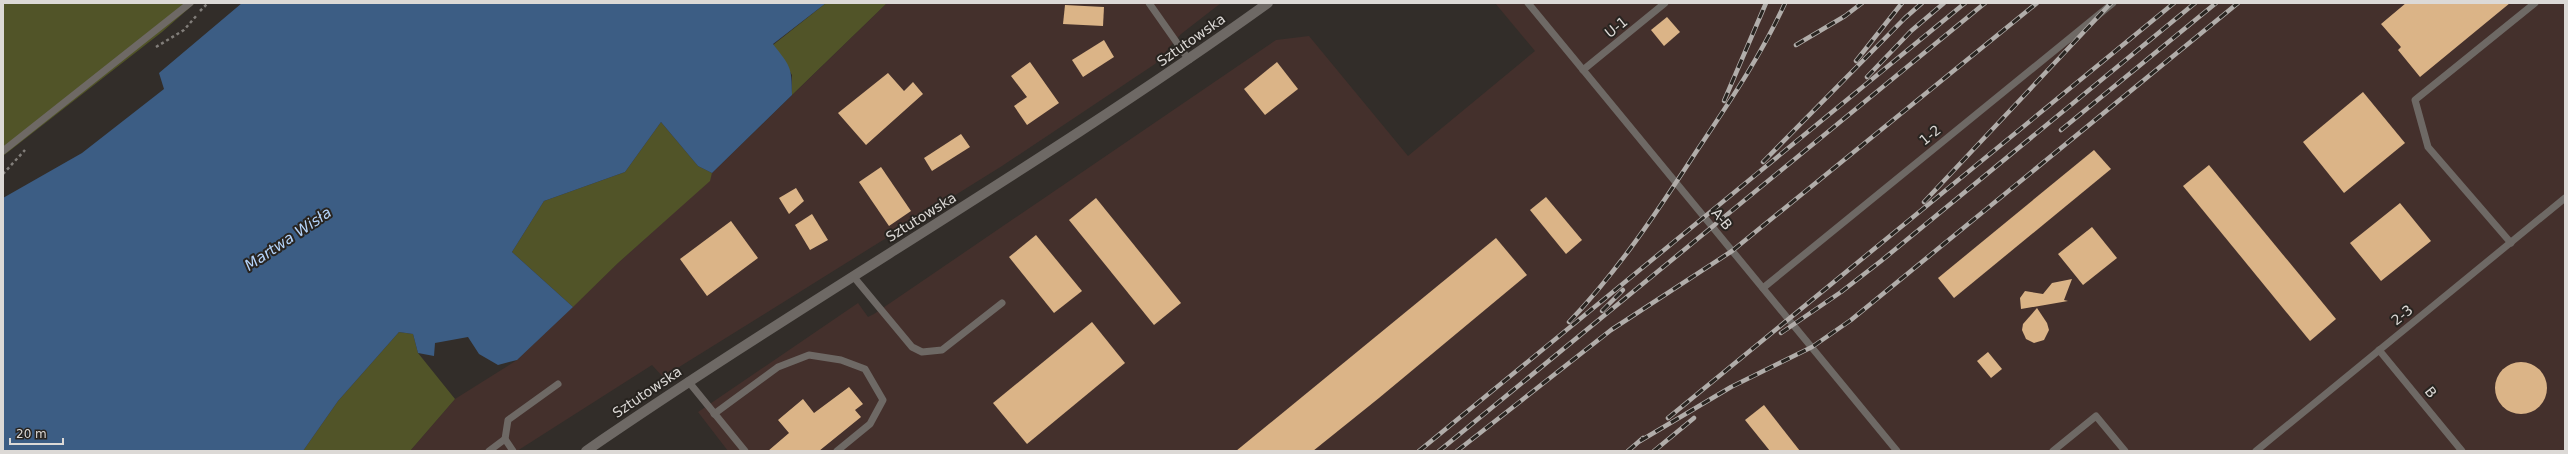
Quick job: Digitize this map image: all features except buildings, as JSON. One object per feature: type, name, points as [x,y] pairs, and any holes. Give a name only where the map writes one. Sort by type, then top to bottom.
[{"type":"street","name":"Sztutowska","points":[[586,451],[688,381],[1080,133],[1189,60],[1268,3]]},
{"type":"lane","points":[[3,151],[190,3]]},
{"type":"lane","points":[[1149,3],[1189,60]]},
{"type":"lane","name":"A-B","points":[[1528,3],[1897,451]]},
{"type":"lane","name":"U-1","points":[[1583,70],[1665,3]]},
{"type":"lane","name":"1-2","points":[[1763,288],[2113,3]]},
{"type":"lane","points":[[2511,243],[2428,147],[2415,100],[2534,3]]},
{"type":"lane","name":"2-3","points":[[2256,451],[2565,198]]},
{"type":"lane","points":[[853,276],[912,347],[922,352],[942,350],[1002,303]]},
{"type":"lane","name":"B","points":[[2379,350],[2462,451]]},
{"type":"lane","points":[[714,414],[778,367],[809,355],[841,360],[865,369],[883,400],[870,424],[837,451]]},
{"type":"lane","points":[[688,381],[745,451]]},
{"type":"lane","points":[[513,451],[505,439],[508,420],[558,384]]},
{"type":"lane","points":[[2053,451],[2096,416],[2125,451]]},
{"type":"lane","points":[[489,451],[505,439]]},
{"type":"shaded area","points":[[887,3],[1221,3],[1181,34],[1155,64],[1002,166],[663,377],[652,365],[517,451],[410,451],[455,399],[517,360],[618,263],[709,181],[712,173]]},
{"type":"shaded area","points":[[1495,3],[2565,3],[2565,451],[728,451],[698,412],[858,303],[868,317],[874,314],[1276,40],[1309,36],[1408,156],[1535,51]]},
{"type":"green space","points":[[3,3],[195,3],[162,32],[3,156]]},
{"type":"green space","points":[[826,3],[887,3],[792,95],[792,75],[773,45]]},
{"type":"green space","points":[[661,122],[698,166],[712,173],[710,181],[618,263],[573,307],[512,252],[544,201],[625,172]]},
{"type":"green space","points":[[399,332],[413,334],[418,353],[455,399],[410,451],[303,451],[338,401]]},
{"type":"water","name":"Martwa Wisła","points":[[242,3],[826,3],[773,44],[789,67],[792,95],[712,173],[698,166],[661,122],[625,172],[544,201],[512,252],[573,307],[517,360],[498,365],[479,354],[468,337],[435,343],[434,356],[418,353],[413,334],[399,332],[338,401],[303,451],[3,451],[3,198],[82,153],[164,89],[159,73]]},
{"type":"railway","points":[[1724,101],[1766,3]]},
{"type":"railway","points":[[1569,322],[1587,303],[1620,262],[1667,197],[1744,79],[1776,23],[1785,3]]},
{"type":"railway","points":[[1796,45],[1845,16],[1862,3]]},
{"type":"railway","points":[[1856,61],[1902,3]]},
{"type":"railway","points":[[1763,162],[1905,18],[1922,3]]},
{"type":"railway","points":[[1867,77],[1911,31],[1944,3]]},
{"type":"railway","points":[[1419,451],[1965,3]]},
{"type":"railway","points":[[1439,451],[1985,3]]},
{"type":"railway","points":[[1457,451],[1611,330],[1732,251],[2037,3]]},
{"type":"railway","points":[[1924,202],[2111,3]]},
{"type":"railway","points":[[1668,418],[2174,3]]},
{"type":"railway","points":[[1781,333],[1841,292],[1881,261],[2195,3]]},
{"type":"railway","points":[[2061,130],[2216,3]]},
{"type":"railway","points":[[1640,441],[1731,387],[1812,347],[1851,320],[2238,3]]},
{"type":"railway","points":[[1602,311],[1623,290]]},
{"type":"railway","points":[[1654,451],[1694,418]]},
{"type":"railway","points":[[1628,451],[1643,438]]}]
